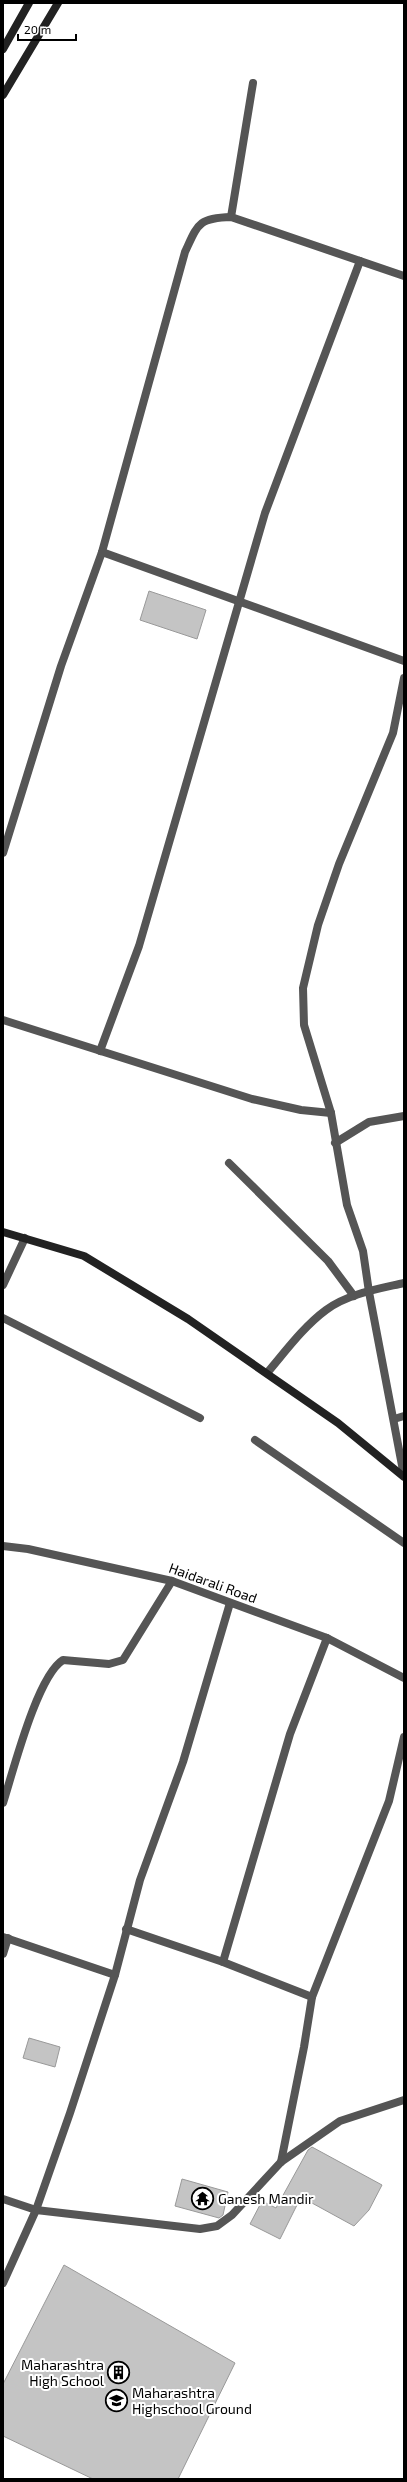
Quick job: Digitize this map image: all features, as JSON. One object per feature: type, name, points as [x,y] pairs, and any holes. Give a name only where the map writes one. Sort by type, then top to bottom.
[{"type":"main road","points":[[3,49],[29,3]]},
{"type":"main road","points":[[3,95],[58,3]]},
{"type":"main road","points":[[3,1232],[84,1256],[188,1319],[338,1423],[404,1476]]},
{"type":"street","points":[[231,217],[253,83]]},
{"type":"street","points":[[3,853],[61,666],[102,552],[185,252],[198,225],[211,217],[231,217],[404,276]]},
{"type":"street","points":[[100,1051],[139,946],[265,513],[360,261]]},
{"type":"street","points":[[102,552],[404,661]]},
{"type":"street","points":[[404,678],[394,733],[338,864],[318,925],[303,988],[304,1025],[331,1113],[335,1144],[347,1204],[363,1251],[369,1292],[404,1476]]},
{"type":"street","points":[[3,1020],[252,1098],[301,1110],[331,1113]]},
{"type":"street","points":[[335,1144],[369,1122],[382,1118],[404,1116]]},
{"type":"street","points":[[229,1163],[328,1261],[354,1296]]},
{"type":"street","points":[[3,1285],[25,1238]]},
{"type":"street","points":[[267,1373],[306,1328],[326,1309],[354,1296],[404,1283]]},
{"type":"street","points":[[3,1318],[200,1418]]},
{"type":"street","points":[[394,1419],[404,1416]]},
{"type":"street","points":[[255,1440],[404,1543]]},
{"type":"street","name":"Haidarali Road","points":[[3,1546],[28,1549],[172,1581],[327,1638],[404,1678]]},
{"type":"street","points":[[3,1803],[24,1736],[52,1670],[63,1660],[109,1664],[123,1660],[172,1581]]},
{"type":"street","points":[[3,2284],[36,2210],[115,1975],[140,1880],[183,1762],[230,1603]]},
{"type":"street","points":[[223,1962],[290,1734],[327,1638]]},
{"type":"street","points":[[281,2162],[304,2047],[312,1997],[389,1801],[404,1737]]},
{"type":"street","points":[[126,1929],[223,1962],[312,1997]]},
{"type":"street","points":[[3,1954],[6,1937],[115,1975]]},
{"type":"street","points":[[3,2199],[36,2210],[200,2229],[217,2226],[232,2215],[281,2162],[340,2121],[404,2100]]},
{"type":"building","points":[[149,591],[206,610],[197,639],[140,620]]},
{"type":"building","points":[[29,2038],[60,2047],[55,2067],[23,2058]]},
{"type":"building","points":[[312,2147],[382,2185],[369,2210],[354,2226],[301,2197],[280,2239],[250,2224],[262,2201],[276,2208],[308,2150]]},
{"type":"building","name":"Ganesh Mandir","points":[[182,2179],[228,2192],[223,2215],[219,2218],[175,2206]]},
{"type":"building","name":"Maharashtra High School","points":[[64,2265],[235,2363],[178,2479],[93,2479],[3,2436],[3,2384]]},
{"type":"place","name":"Ganesh Mandir","points":[[202,2199]]},
{"type":"place","name":"Maharashtra High School","points":[[119,2373]]},
{"type":"place","name":"Maharashtra Highschool Ground","points":[[117,2401]]}]
